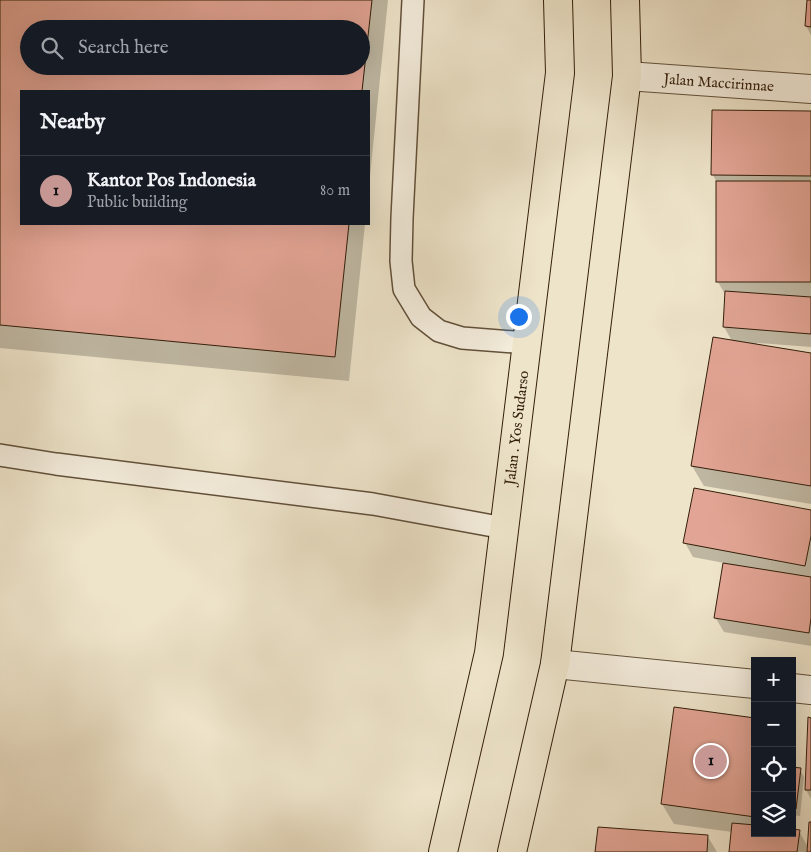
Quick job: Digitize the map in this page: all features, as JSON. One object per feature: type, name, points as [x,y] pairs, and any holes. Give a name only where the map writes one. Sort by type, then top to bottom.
[{"type":"highway","name":"Jalan . Yos Sudarso","points":[[443,852],[489,653],[560,73],[558,0]]},
{"type":"highway","points":[[512,852],[555,664],[627,76],[625,0]]},
{"type":"street","name":"Jalan Maccirinnae","points":[[627,76],[811,89]]},
{"type":"street","points":[[555,664],[751,684]]},
{"type":"street","points":[[796,688],[811,690]]},
{"type":"lane","points":[[414,0],[402,218],[401,261],[404,290],[420,317],[440,332],[462,338],[527,343]]},
{"type":"lane","points":[[0,455],[56,464],[373,504],[504,528]]},
{"type":"building","points":[[0,0],[372,0],[370,20],[20,20],[20,75],[364,75],[362,90],[20,90],[20,225],[349,225],[335,357],[0,325]]},
{"type":"building","points":[[807,0],[811,0],[811,27],[805,26]]},
{"type":"building","points":[[712,110],[811,111],[811,176],[711,175]]},
{"type":"building","points":[[716,181],[811,181],[811,282],[716,282]]},
{"type":"building","points":[[725,291],[811,297],[811,334],[723,327]]},
{"type":"building","points":[[713,337],[811,353],[811,486],[691,466]]},
{"type":"building","points":[[694,488],[811,510],[811,536],[805,566],[683,543]]},
{"type":"building","points":[[723,563],[811,577],[809,633],[714,618]]},
{"type":"building","points":[[674,707],[751,717],[751,816],[661,804]]},
{"type":"building","points":[[808,717],[811,718],[811,790],[805,790]]},
{"type":"building","points":[[796,767],[801,768],[796,809]]},
{"type":"building","points":[[809,822],[811,822],[811,852],[807,852]]},
{"type":"building","points":[[732,823],[751,825],[751,837],[796,837],[796,830],[800,830],[797,852],[729,852]]},
{"type":"building","points":[[598,827],[708,835],[707,852],[595,852]]},
{"type":"place","name":"Kantor Pos Indonesia","points":[[711,761]]}]
